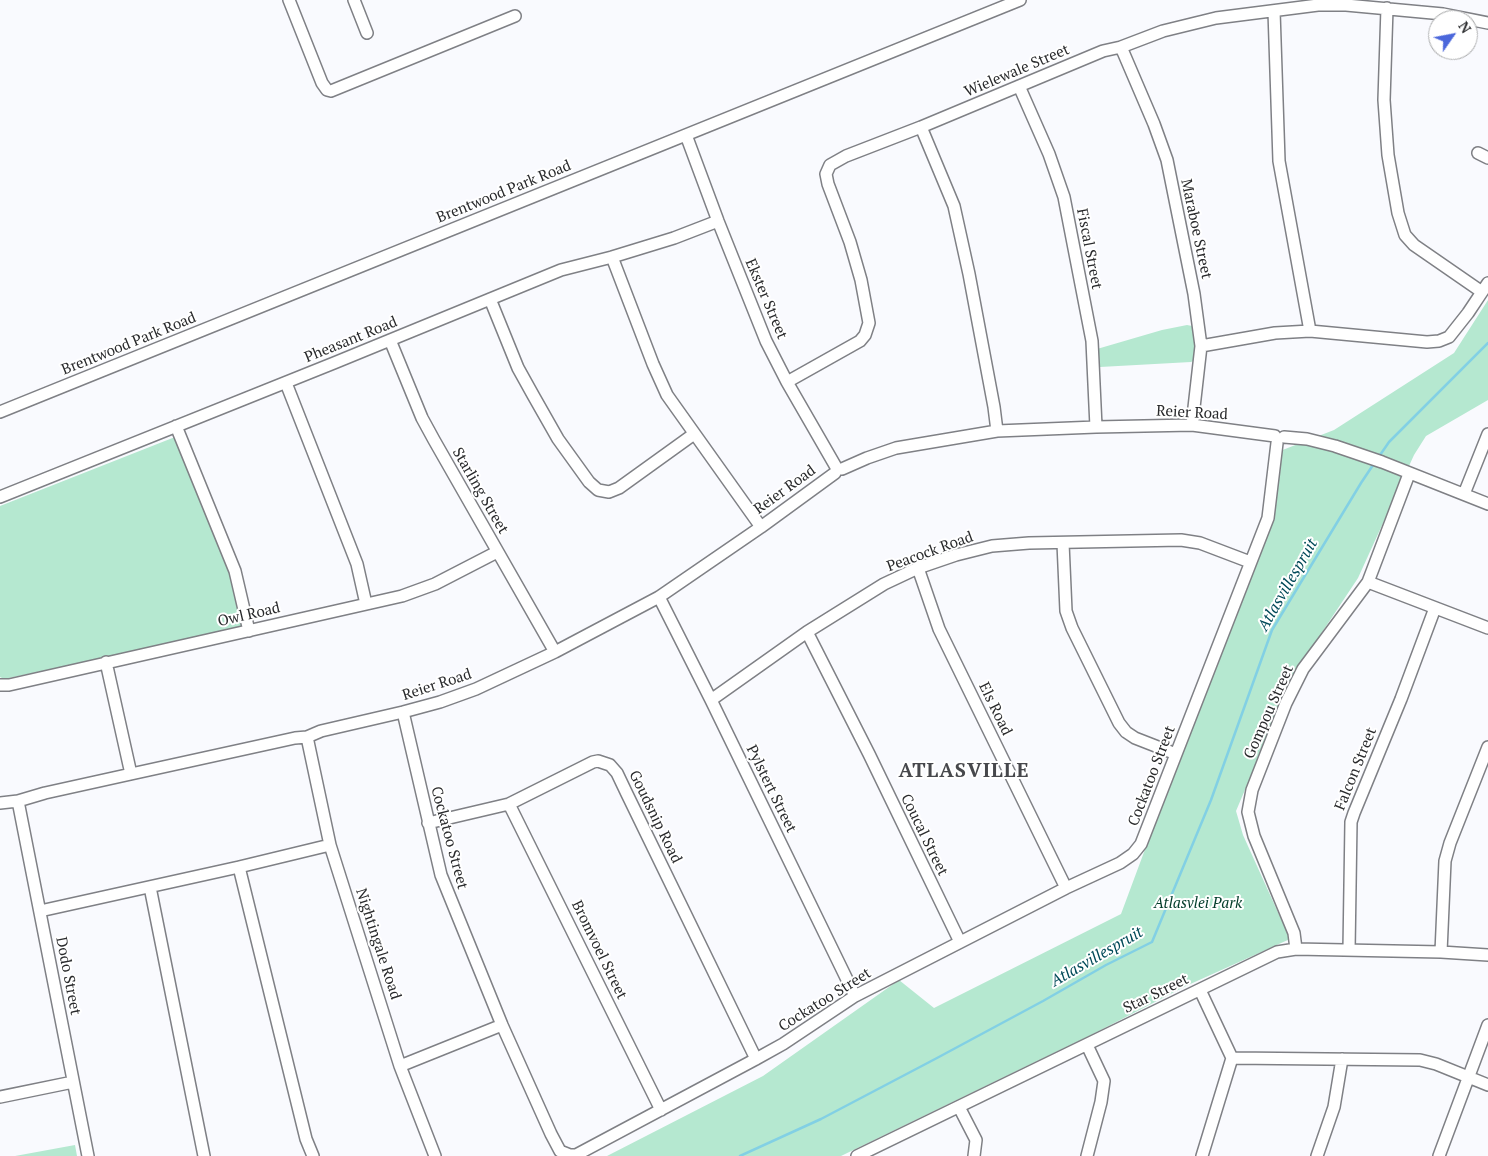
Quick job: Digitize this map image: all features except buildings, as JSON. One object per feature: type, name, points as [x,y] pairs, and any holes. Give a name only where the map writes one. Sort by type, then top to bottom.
[{"type":"street","points":[[289,0],[322,83],[330,91],[515,16]]},
{"type":"street","points":[[354,0],[367,33]]},
{"type":"street","name":"Brentwood Park Road","points":[[0,412],[1020,0]]},
{"type":"street","name":"Wielewale Street","points":[[787,382],[860,341],[865,335],[869,323],[861,280],[826,174],[830,165],[846,156],[921,127],[1103,51],[1121,47],[1164,31],[1216,18],[1318,5],[1346,5],[1443,14],[1488,23]]},
{"type":"street","points":[[1202,346],[1274,333],[1310,331],[1427,342],[1439,341],[1449,337],[1485,288],[1414,245],[1406,235],[1398,213],[1388,155],[1384,100],[1387,8]]},
{"type":"street","points":[[1274,11],[1279,161],[1310,331]]},
{"type":"street","name":"Maraboe Street","points":[[1121,47],[1154,124],[1167,160],[1194,294],[1202,346],[1192,425]]},
{"type":"street","name":"Fiscal Street","points":[[1019,86],[1049,154],[1064,197],[1092,341],[1096,427]]},
{"type":"street","points":[[921,127],[954,206],[969,274],[997,431]]},
{"type":"street","name":"Ekster Street","points":[[686,135],[766,341],[837,470]]},
{"type":"street","name":"Pheasant Road","points":[[0,497],[561,270],[674,238],[718,221]]},
{"type":"street","points":[[612,257],[653,364],[667,395],[761,526]]},
{"type":"street","points":[[490,299],[518,368],[533,395],[558,439],[598,490],[609,492],[619,488],[694,434]]},
{"type":"street","name":"Starling Street","points":[[390,340],[422,418],[555,652]]},
{"type":"street","points":[[286,382],[357,564],[366,604]]},
{"type":"street","name":"Reier Road","points":[[0,803],[18,801],[45,793],[295,738],[307,737],[322,731],[440,702],[476,689],[555,652],[659,597],[837,470],[896,448],[997,431],[1192,425],[1279,438],[1307,440],[1335,446],[1382,462],[1488,504]]},
{"type":"street","points":[[176,426],[235,571],[249,631]]},
{"type":"street","points":[[1464,494],[1488,434]]},
{"type":"street","name":"Cockatoo Street","points":[[403,712],[441,875],[502,1026],[558,1148],[570,1155],[581,1153],[783,1044],[855,996],[1066,888],[1120,863],[1132,854],[1141,844],[1268,518],[1279,438]]},
{"type":"street","name":"Gompou Street","points":[[1296,949],[1294,933],[1254,836],[1248,812],[1252,790],[1286,703],[1303,669],[1368,582],[1409,474]]},
{"type":"street","name":"Peacock Road","points":[[711,700],[807,632],[884,584],[918,568],[956,555],[992,546],[1029,543],[1181,540],[1200,543],[1250,562]]},
{"type":"street","points":[[1063,543],[1066,611],[1072,628],[1119,723],[1126,732],[1136,738],[1176,754]]},
{"type":"street","name":"Owl Road","points":[[0,685],[9,685],[402,596],[435,584],[497,552]]},
{"type":"street","name":"Els Road","points":[[918,568],[939,629],[1066,888]]},
{"type":"street","points":[[1368,582],[1488,628]]},
{"type":"street","name":"Pylstert Street","points":[[659,597],[855,996]]},
{"type":"street","name":"Falcon Street","points":[[1349,950],[1351,822],[1401,699],[1435,608]]},
{"type":"street","name":"Coucal Street","points":[[807,632],[960,942]]},
{"type":"street","points":[[106,662],[131,774]]},
{"type":"street","name":"Nightingale Road","points":[[307,737],[330,845],[400,1066],[435,1156]]},
{"type":"street","points":[[1441,952],[1445,862],[1450,843],[1488,747]]},
{"type":"street","name":"Goudsnip Road","points":[[428,823],[509,804],[592,762],[598,761],[610,765],[617,773],[756,1059]]},
{"type":"street","name":"Dodo Street","points":[[18,801],[88,1156]]},
{"type":"street","name":"Bromvoel Street","points":[[509,804],[661,1110]]},
{"type":"street","points":[[40,911],[330,845]]},
{"type":"street","points":[[239,867],[306,1139],[313,1156]]},
{"type":"street","points":[[150,887],[204,1156]]},
{"type":"street","name":"Star Street","points":[[857,1156],[1267,956],[1283,950],[1488,954]]},
{"type":"street","points":[[1200,990],[1232,1058],[1202,1156]]},
{"type":"street","points":[[1439,1156],[1488,1025]]},
{"type":"street","points":[[400,1066],[502,1026]]},
{"type":"street","points":[[1087,1045],[1104,1081],[1101,1102],[1087,1156]]},
{"type":"street","points":[[1232,1058],[1420,1060],[1436,1064],[1488,1085]]},
{"type":"street","points":[[1317,1156],[1334,1107],[1342,1060]]},
{"type":"street","points":[[0,1097],[73,1082]]},
{"type":"street","points":[[959,1107],[976,1140],[974,1156]]},
{"type":"green space","name":"Atlasvlei Park","points":[[1488,300],[1488,400],[1426,436],[1414,455],[1358,578],[1293,676],[1236,811],[1243,835],[1290,939],[1186,986],[1091,1035],[841,1156],[607,1156],[763,1076],[899,980],[934,1008],[1121,914],[1195,715],[1270,523],[1280,451],[1334,430],[1454,353]]},
{"type":"green space","points":[[1187,325],[1192,326],[1195,332],[1195,360],[1191,362],[1100,367],[1097,349],[1162,330]]},
{"type":"green space","points":[[175,437],[232,574],[243,622],[241,626],[236,630],[4,679],[0,677],[0,506]]},
{"type":"green space","points":[[75,1145],[77,1156],[15,1156]]},
{"type":"waterway","name":"Atlasvillespruit","points":[[1378,458],[1389,442],[1488,343]]},
{"type":"waterway","name":"Atlasvillespruit","points":[[740,1156],[821,1119],[1152,942],[1211,800],[1272,630],[1375,462]]},
{"type":"district","name":"ATLASVILLE","points":[[964,771]]}]
